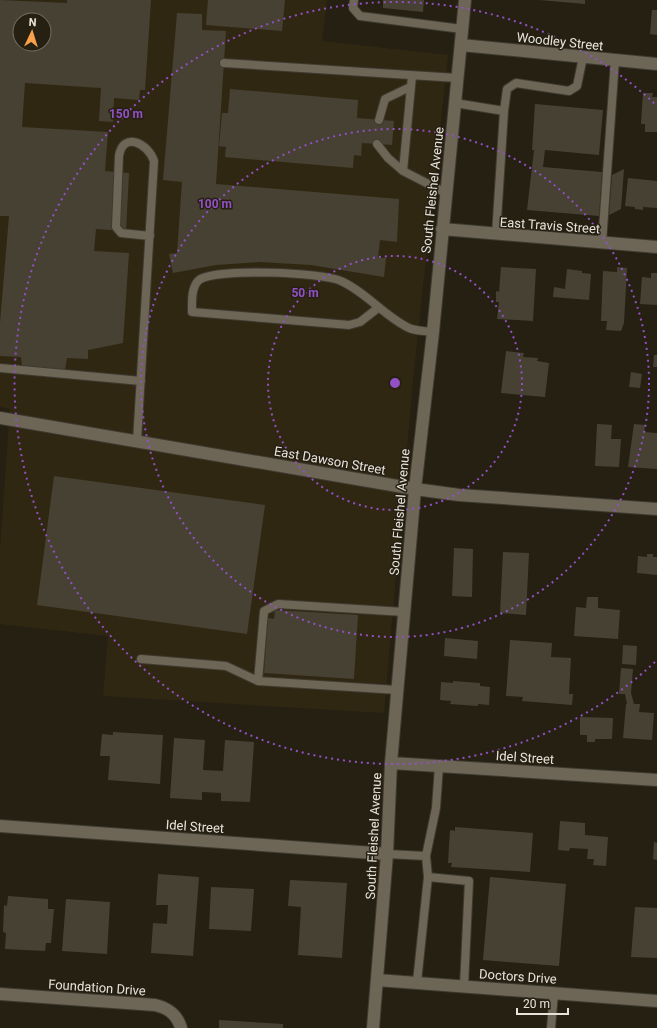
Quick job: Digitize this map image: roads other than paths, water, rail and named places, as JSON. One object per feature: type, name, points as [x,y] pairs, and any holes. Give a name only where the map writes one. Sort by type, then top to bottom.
[{"type":"street","name":"South Fleishel Avenue","points":[[373,1028],[387,854],[391,763],[414,489],[433,332],[465,0]]},
{"type":"street","name":"Woodley Street","points":[[461,45],[657,64]]},
{"type":"street","name":"East Travis Street","points":[[442,229],[657,247]]},
{"type":"street","name":"East Dawson Street","points":[[0,418],[414,489],[459,495],[657,509]]},
{"type":"street","name":"Idel Street","points":[[391,763],[657,780]]},
{"type":"street","name":"Idel Street","points":[[0,826],[387,854]]},
{"type":"street","name":"Doctors Drive","points":[[377,980],[657,1001]]},
{"type":"street","name":"Foundation Drive","points":[[0,994],[155,1005],[166,1008],[174,1014],[181,1028]]},
{"type":"lane","points":[[354,0],[353,8],[360,16],[462,29]]},
{"type":"lane","points":[[496,234],[504,111],[507,90],[516,83],[569,91],[577,86],[583,57]]},
{"type":"lane","points":[[602,243],[615,60]]},
{"type":"lane","points":[[224,63],[458,78]]},
{"type":"lane","points":[[403,171],[412,76]]},
{"type":"lane","points":[[379,120],[385,99],[410,87]]},
{"type":"lane","points":[[455,103],[504,111]]},
{"type":"lane","points":[[137,441],[150,236],[154,161],[148,148],[138,143],[126,143],[122,146],[119,156],[116,227],[121,233],[150,236]]},
{"type":"lane","points":[[377,144],[388,158],[403,171],[446,193]]},
{"type":"lane","points":[[378,308],[360,322],[349,325],[192,312],[193,292],[198,281],[208,276],[264,272],[332,277],[347,284],[378,308],[408,328],[433,332]]},
{"type":"lane","points":[[0,368],[141,382]]},
{"type":"lane","points":[[258,681],[264,611],[278,604],[404,612]]},
{"type":"lane","points":[[141,659],[226,666],[258,681],[397,690]]},
{"type":"lane","points":[[417,982],[428,877],[426,856],[436,808],[439,766]]},
{"type":"lane","points":[[387,854],[426,856]]},
{"type":"lane","points":[[428,877],[469,881],[464,986]]},
{"type":"lane","points":[[552,1028],[554,993]]}]
